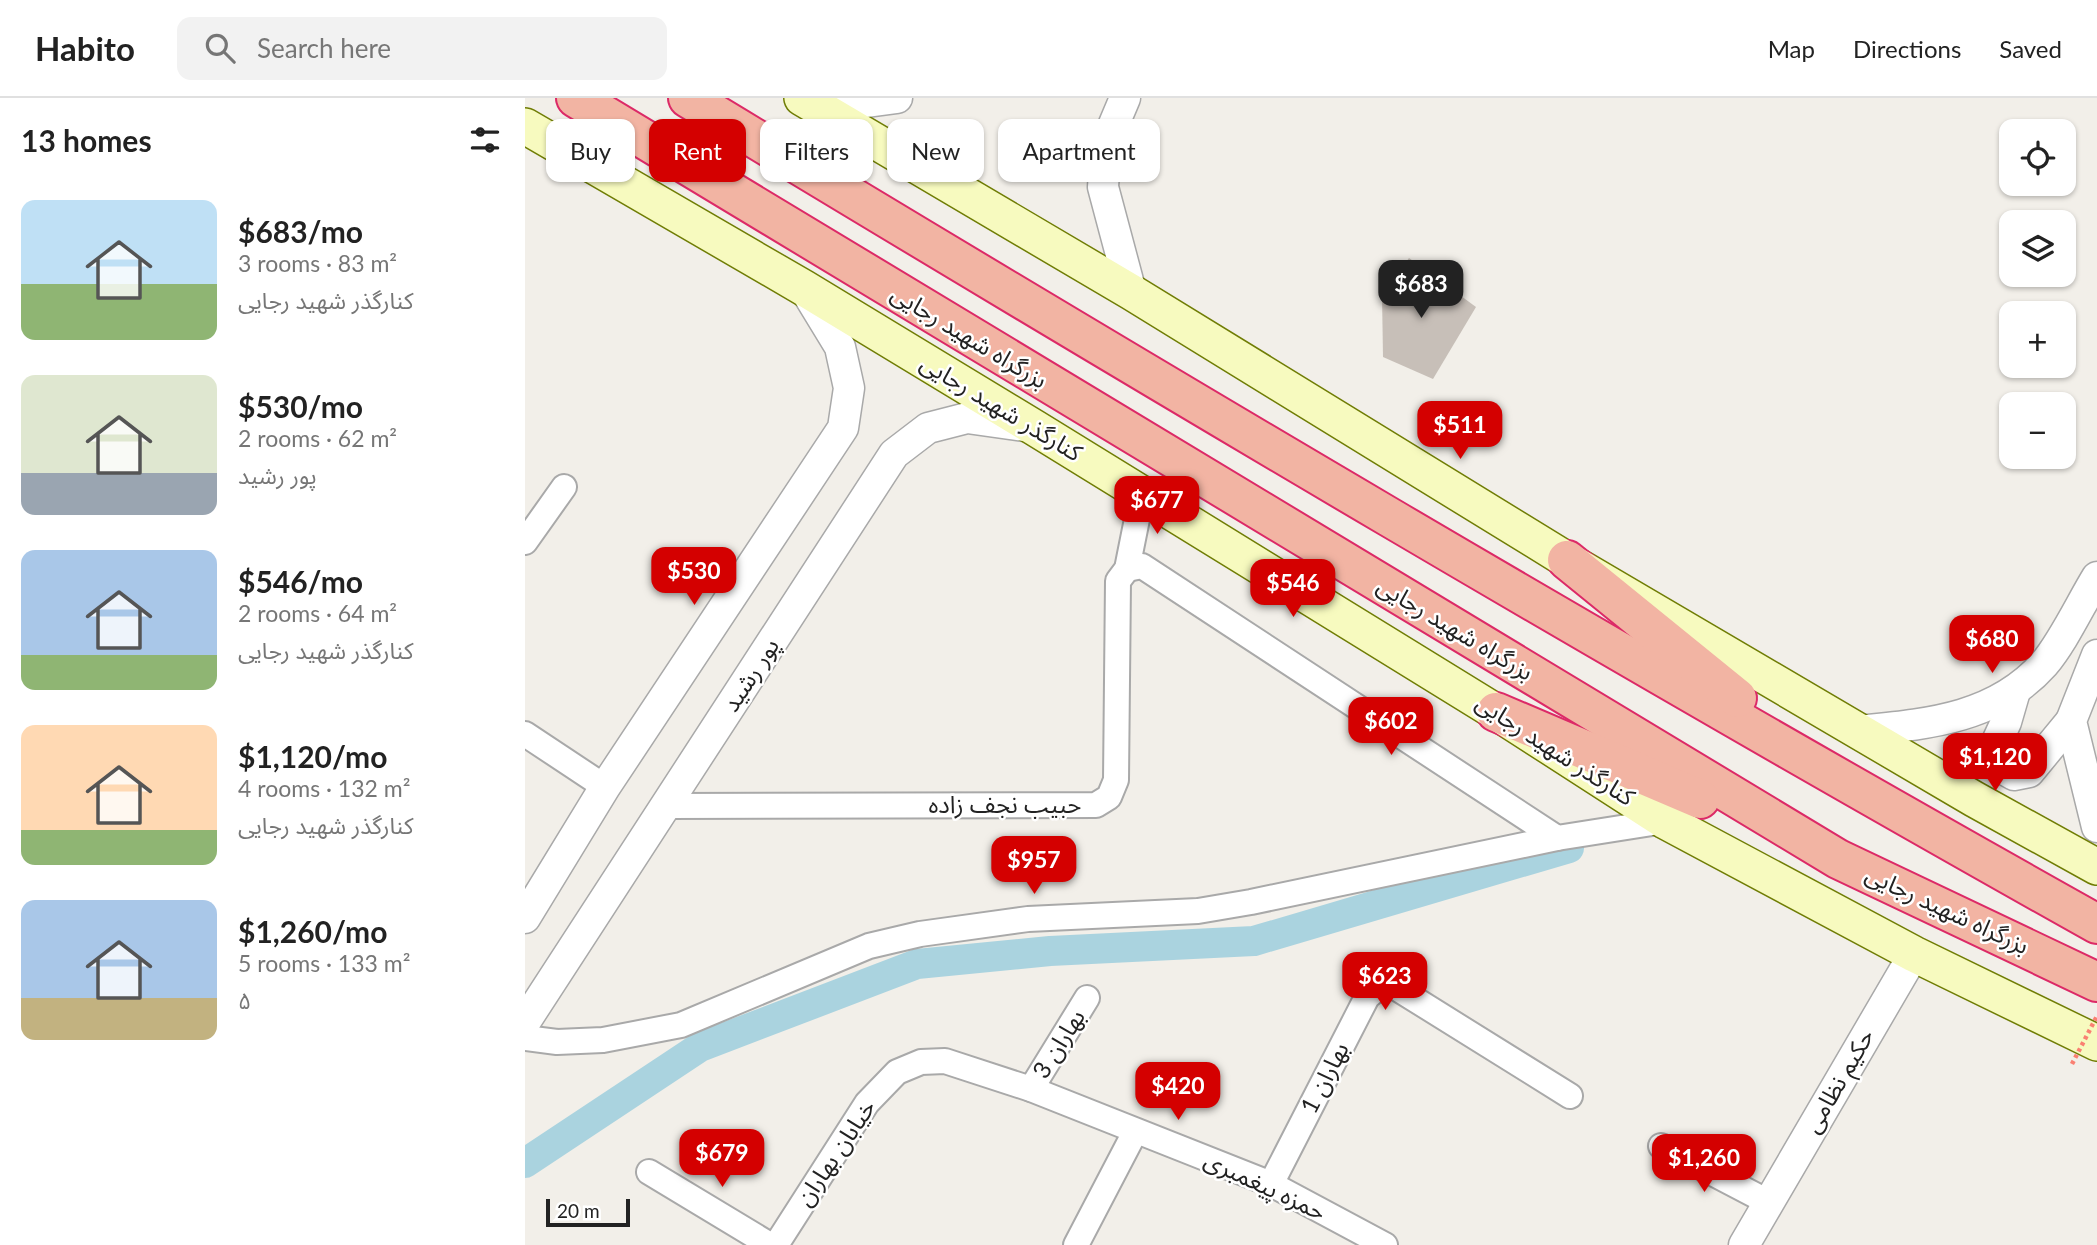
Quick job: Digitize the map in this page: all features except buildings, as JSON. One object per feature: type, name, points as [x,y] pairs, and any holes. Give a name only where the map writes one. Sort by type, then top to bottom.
[{"type":"highway","name":"بزرگراه شهید رجایی","points":[[576,98],[1838,859],[2097,982]]},
{"type":"highway","points":[[688,98],[1098,346],[1834,776],[2097,924]]},
{"type":"highway","points":[[1567,560],[1834,776]]},
{"type":"highway","points":[[1496,712],[1838,859]]},
{"type":"main road","points":[[812,103],[1131,292],[1567,560],[2097,867]]},
{"type":"main road","name":"کنارگذر شهید رجایی","points":[[532,128],[1035,428],[1496,712],[1665,821],[1914,954],[2085,1054]]},
{"type":"street","points":[[812,103],[897,98]]},
{"type":"street","points":[[1125,98],[1106,143],[1103,187],[1131,292]]},
{"type":"street","points":[[525,918],[605,787],[843,428],[849,388],[840,347],[804,288]]},
{"type":"street","name":"پور رشید","points":[[525,1022],[894,454],[928,429],[967,418],[1035,428]]},
{"type":"street","points":[[525,542],[564,487]]},
{"type":"street","points":[[1142,494],[1127,569],[1142,566],[1557,838]]},
{"type":"street","name":"حبیب نجف زاده","points":[[667,806],[1096,805],[1109,797],[1116,780],[1118,581],[1127,569]]},
{"type":"street","points":[[1858,730],[1933,723],[1972,713],[2015,691],[2045,662],[2097,577]]},
{"type":"street","points":[[2015,691],[1994,748],[2000,767],[2014,775],[2029,772],[2071,722],[2097,655]]},
{"type":"street","points":[[2071,722],[2097,827]]},
{"type":"street","points":[[525,734],[605,787]]},
{"type":"street","points":[[525,1038],[557,1042],[603,1041],[681,1025],[869,946],[920,933],[1028,919],[1198,911],[1557,838],[1665,821]]},
{"type":"street","name":"حکیم نظامی","points":[[1744,1245],[1914,954]]},
{"type":"street","name":"بهاران 1","points":[[1271,1184],[1367,997],[1379,987],[1395,987],[1570,1096]]},
{"type":"street","name":"بهاران 3","points":[[1031,1089],[1087,999]]},
{"type":"street","name":"حمزه پیغمبری","points":[[945,1061],[1031,1089],[1271,1184],[1385,1245]]},
{"type":"street","name":"خیابان بهاران","points":[[776,1245],[867,1103],[897,1072],[921,1062],[945,1061]]},
{"type":"street","points":[[1076,1245],[1135,1132]]},
{"type":"street","points":[[1661,1146],[1768,1202]]},
{"type":"street","points":[[649,1172],[770,1245]]},
{"type":"path","points":[[2085,1054],[2097,1016]]},
{"type":"waterway","points":[[525,1163],[700,1047],[917,964],[1050,951],[1254,941],[1569,848]]}]
